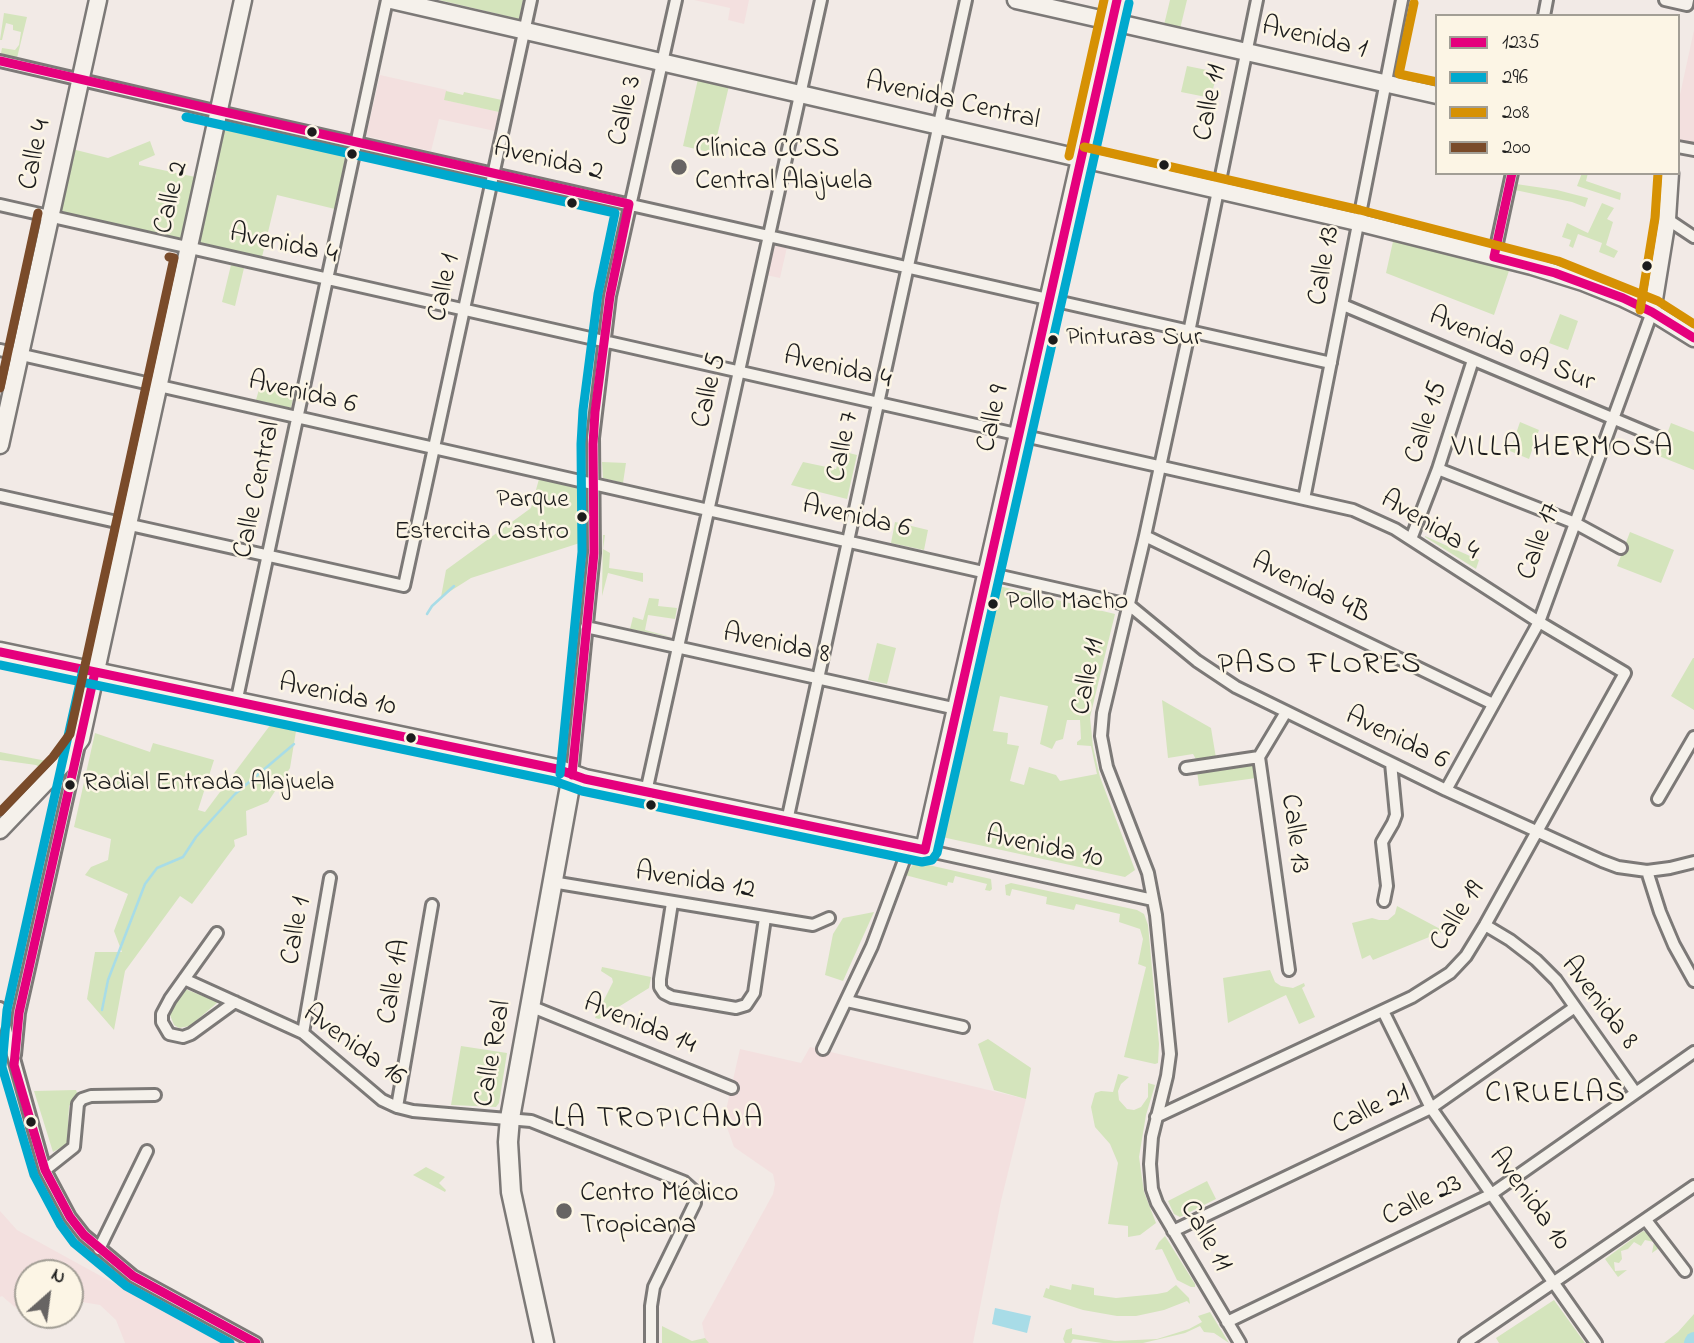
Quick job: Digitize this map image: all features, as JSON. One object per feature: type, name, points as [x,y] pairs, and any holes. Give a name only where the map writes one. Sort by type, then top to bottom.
[{"type":"main road","name":"Calle 9","points":[[917,849],[957,709],[1117,0]]},
{"type":"main road","name":"Avenida 10","points":[[0,652],[557,769],[646,792],[917,849]]},
{"type":"main road","name":"Calle Real","points":[[544,1343],[511,1192],[510,1118],[572,775]]},
{"type":"street","name":"Calle 4","points":[[0,445],[98,0]]},
{"type":"street","name":"Calle 2","points":[[14,1065],[19,1013],[243,0]]},
{"type":"street","name":"Avenida Central","points":[[389,0],[1357,222],[1494,257],[1583,282],[1652,312],[1694,338]]},
{"type":"street","name":"Calle Central","points":[[236,703],[389,0]]},
{"type":"street","name":"Calle 1","points":[[267,557],[404,586],[531,0]]},
{"type":"street","name":"Calle 3","points":[[572,775],[594,553],[593,438],[604,342],[613,277],[676,0]]},
{"type":"street","name":"Calle 5","points":[[646,792],[821,0]]},
{"type":"street","name":"Calle 7","points":[[787,821],[966,0]]},
{"type":"street","name":"Avenida 1","points":[[1016,0],[1435,95]]},
{"type":"street","name":"Calle 11","points":[[1240,1343],[1157,1203],[1150,1177],[1150,1153],[1170,1054],[1153,900],[1147,873],[1107,767],[1101,736],[1103,713],[1160,467],[1257,0]]},
{"type":"street","name":"Calle 13","points":[[1304,499],[1402,0]]},
{"type":"street","points":[[1665,0],[1688,2]]},
{"type":"street","name":"Avenida 2","points":[[0,61],[219,113],[1331,363]]},
{"type":"street","points":[[1494,257],[1512,175]]},
{"type":"street","name":"Calle 17","points":[[1446,790],[1539,622],[1614,419],[1652,312],[1667,219],[1670,175]]},
{"type":"street","name":"Avenida 4","points":[[0,205],[1364,514],[1411,539],[1539,622],[1625,673]]},
{"type":"street","points":[[1667,219],[1694,237]]},
{"type":"street","name":"Avenida 0A Sur","points":[[1343,305],[1662,439]]},
{"type":"street","name":"Avenida 6","points":[[0,350],[1129,605],[1223,679],[1286,712],[1446,790],[1618,867],[1647,871]]},
{"type":"street","name":"Calle 15","points":[[1411,539],[1438,469],[1473,360]]},
{"type":"street","points":[[1438,469],[1575,523],[1621,548]]},
{"type":"street","points":[[0,496],[267,557]]},
{"type":"street","name":"Avenida 4B","points":[[1145,536],[1493,704]]},
{"type":"street","name":"Avenida 8","points":[[586,627],[957,709]]},
{"type":"street","name":"Calle 19","points":[[1156,1117],[1383,1011],[1433,986],[1450,973],[1466,956],[1485,925],[1625,673]]},
{"type":"street","name":"Calle 13","points":[[1286,712],[1259,757],[1289,970]]},
{"type":"street","points":[[1658,799],[1694,737]]},
{"type":"street","points":[[0,830],[62,765],[81,739]]},
{"type":"street","points":[[1186,768],[1259,757]]},
{"type":"street","points":[[1384,901],[1387,886],[1382,842],[1396,815],[1391,764]]},
{"type":"street","points":[[823,1049],[917,849]]},
{"type":"street","name":"Avenida 10","points":[[917,849],[1153,900]]},
{"type":"street","points":[[1694,862],[1647,871],[1660,912],[1694,981]]},
{"type":"street","name":"Calle 1","points":[[303,1033],[326,925],[330,878]]},
{"type":"street","name":"Avenida 12","points":[[552,882],[813,925],[829,918]]},
{"type":"street","points":[[672,903],[660,979],[664,993],[672,997],[736,1008],[746,1005],[754,993],[765,918]]},
{"type":"street","name":"Calle 1A","points":[[397,1107],[432,905]]},
{"type":"street","name":"Avenida 8","points":[[1485,925],[1536,960],[1556,981],[1635,1092]]},
{"type":"street","points":[[218,933],[162,1014],[164,1029],[169,1034],[183,1037],[191,1034],[235,1002]]},
{"type":"street","name":"Avenida 16","points":[[184,979],[303,1033],[382,1100],[397,1107],[413,1111],[531,1121],[674,1176],[689,1185],[695,1195],[694,1206],[654,1287],[651,1306],[652,1343]]},
{"type":"street","points":[[847,1001],[963,1027]]},
{"type":"street","name":"Avenida 14","points":[[530,1006],[732,1088]]},
{"type":"street","name":"Calle 21","points":[[1173,1231],[1431,1108],[1575,1007]]},
{"type":"street","points":[[1,1010],[10,1020],[14,1020],[19,1013]]},
{"type":"street","points":[[1,1010],[45,1170],[70,1217],[99,1249],[133,1276],[256,1343]]},
{"type":"street","name":"Avenida 10","points":[[1383,1011],[1431,1108],[1596,1343]]},
{"type":"street","name":"Calle 23","points":[[1227,1321],[1490,1195],[1694,1052]]},
{"type":"street","points":[[45,1170],[74,1147],[78,1104],[82,1099],[91,1096],[155,1095]]},
{"type":"street","points":[[99,1249],[147,1152]]},
{"type":"street","points":[[1465,1343],[1694,1186]]},
{"type":"street","points":[[1646,1220],[1685,1271]]},
{"type":"shaded area","points":[[694,0],[749,0],[744,24],[728,20],[730,8]]},
{"type":"shaded area","points":[[1694,30],[1694,146],[1680,143],[1680,95]]},
{"type":"shaded area","points":[[380,75],[447,90],[445,100],[499,112],[495,131],[439,119],[431,151],[366,136]]},
{"type":"shaded area","points":[[775,246],[787,247],[780,278],[766,275],[771,251]]},
{"type":"shaded area","points":[[810,1047],[1026,1099],[1001,1201],[973,1343],[709,1343],[705,1338],[702,1323],[773,1194],[775,1184],[773,1174],[734,1147],[724,1119],[740,1049],[801,1063]]},
{"type":"shaded area","points":[[0,1211],[17,1230],[70,1259],[14,1259],[14,1306],[0,1297]]},
{"type":"shaded area","points":[[84,1267],[128,1291],[132,1290],[210,1329],[222,1343],[125,1343],[116,1320],[100,1305],[84,1302]]},
{"type":"green space","points":[[439,0],[523,0],[519,19]]},
{"type":"green space","points":[[1170,0],[1187,0],[1180,29],[1164,25]]},
{"type":"green space","points":[[4,13],[27,17],[17,58],[1,53],[2,48],[15,50],[19,45],[21,32],[13,30],[13,25],[6,23],[0,40]]},
{"type":"green space","points":[[1187,66],[1217,72],[1211,98],[1181,92]]},
{"type":"green space","points":[[698,79],[729,86],[713,153],[683,146]]},
{"type":"green space","points":[[446,91],[502,100],[499,112],[444,100]]},
{"type":"green space","points":[[225,123],[347,150],[335,209],[277,195],[262,257],[198,242],[216,175],[214,171]]},
{"type":"green space","points":[[150,141],[155,155],[139,162],[139,165],[200,178],[182,241],[65,213],[59,207],[72,149],[108,158]]},
{"type":"green space","points":[[1581,175],[1588,175],[1586,181],[1621,193],[1620,200],[1577,186]]},
{"type":"green space","points":[[1516,184],[1588,198],[1585,207],[1515,190]]},
{"type":"green space","points":[[1602,203],[1614,208],[1607,219],[1613,222],[1606,245],[1618,251],[1614,258],[1599,252],[1602,243],[1578,234],[1573,248],[1569,246],[1571,240],[1562,237],[1567,223],[1588,233]]},
{"type":"green space","points":[[1394,237],[1511,265],[1494,315],[1386,273]]},
{"type":"green space","points":[[231,265],[244,268],[235,306],[222,302]]},
{"type":"green space","points":[[1560,314],[1578,321],[1568,350],[1549,343]]},
{"type":"green space","points":[[260,386],[294,394],[291,408],[256,400]]},
{"type":"green space","points":[[1520,422],[1539,430],[1529,459],[1510,451]]},
{"type":"green space","points":[[1671,423],[1694,432],[1694,470],[1659,456]]},
{"type":"green space","points":[[841,451],[857,455],[847,499],[791,485],[803,462],[836,469]]},
{"type":"green space","points":[[602,462],[626,463],[623,483],[603,478]]},
{"type":"green space","points":[[539,479],[587,490],[586,541],[471,578],[441,597],[446,570],[531,508]]},
{"type":"green space","points":[[895,522],[928,530],[924,550],[891,543]]},
{"type":"green space","points":[[1630,532],[1674,550],[1661,583],[1617,566]]},
{"type":"green space","points":[[603,535],[603,549],[610,553],[609,568],[643,573],[643,582],[608,573],[602,596]]},
{"type":"green space","points":[[1425,537],[1479,560],[1476,569]]},
{"type":"green space","points":[[999,586],[1115,614],[1090,717],[1100,777],[1135,870],[1125,877],[942,837]],"holes":[[[1000,696],[1048,706],[1040,744],[1052,749],[1056,741],[1063,739],[1067,720],[1080,720],[1081,739],[1077,745],[1091,746],[1097,774],[1060,781],[1056,775],[1029,767],[1024,785],[1010,781],[1019,746],[1007,744],[1008,733],[993,731]]]},
{"type":"green space","points":[[649,598],[659,599],[658,606],[677,608],[675,619],[648,615],[645,630],[671,637],[630,629],[633,617],[643,620]]},
{"type":"green space","points":[[877,643],[896,648],[887,684],[868,680]]},
{"type":"green space","points":[[1694,658],[1694,710],[1671,696]]},
{"type":"green space","points":[[1162,700],[1211,728],[1216,758],[1197,761],[1193,754],[1168,758]]},
{"type":"green space","points":[[271,724],[296,731],[290,768],[268,802],[246,811],[247,835],[234,840],[235,846],[192,904],[180,896],[125,971],[114,1030],[87,999],[95,952],[122,952],[114,931],[128,894],[85,875],[91,867],[108,860],[111,839],[74,827],[95,733],[150,752],[153,743],[214,760],[198,810],[205,812]]},
{"type":"green space","points":[[0,752],[52,762],[43,769],[36,765],[0,760]]},
{"type":"green space","points":[[1254,763],[1256,778],[1199,786],[1197,771]]},
{"type":"green space","points":[[915,862],[991,879],[992,889],[985,890],[987,884],[955,876],[953,883],[948,882],[947,886],[905,875]]},
{"type":"green space","points":[[1011,883],[1137,910],[1144,914],[1148,925],[1159,1044],[1158,1063],[1124,1057],[1146,967],[1138,964],[1143,939],[1140,929],[1119,922],[1120,914],[1076,904],[1074,910],[1046,904],[1047,897],[1012,889],[1010,896],[1006,895],[1005,885]]},
{"type":"green space","points":[[1397,906],[1444,931],[1373,960],[1370,955],[1362,959],[1352,923],[1372,918],[1388,920],[1395,914]]},
{"type":"green space","points":[[874,912],[843,981],[825,975],[833,934],[843,918]]},
{"type":"green space","points":[[602,967],[651,977],[649,988],[599,1019],[595,1018],[613,982],[612,978],[601,971]]},
{"type":"green space","points":[[1270,970],[1275,982],[1281,986],[1293,988],[1304,983],[1302,988],[1315,1017],[1299,1024],[1286,995],[1228,1023],[1223,978]]},
{"type":"green space","points":[[185,989],[218,1002],[190,1026],[179,1028],[174,1025],[170,1015],[175,1002]]},
{"type":"green space","points":[[988,1039],[1031,1068],[1026,1099],[994,1090],[978,1044]]},
{"type":"green space","points":[[461,1046],[507,1053],[499,1103],[496,1107],[451,1105]]},
{"type":"green space","points":[[1118,1074],[1129,1077],[1118,1091],[1119,1100],[1127,1109],[1141,1107],[1148,1097],[1148,1083],[1155,1085],[1146,1115],[1139,1157],[1144,1192],[1156,1223],[1140,1235],[1128,1237],[1128,1226],[1108,1224],[1118,1163],[1110,1144],[1095,1127],[1091,1107],[1095,1093],[1113,1092]]},
{"type":"green space","points":[[76,1090],[78,1095],[69,1106],[67,1144],[53,1152],[34,1091]]},
{"type":"green space","points":[[426,1167],[445,1177],[439,1183],[445,1192],[413,1175]]},
{"type":"green space","points":[[1207,1181],[1216,1199],[1180,1217],[1174,1214],[1168,1201]]},
{"type":"green space","points":[[1643,1231],[1649,1233],[1659,1248],[1652,1253],[1654,1242],[1645,1240],[1641,1246],[1634,1242],[1628,1249],[1621,1251],[1622,1259],[1619,1263],[1614,1262],[1615,1271],[1627,1270],[1618,1277],[1605,1259]]},
{"type":"green space","points":[[1165,1236],[1195,1287],[1177,1280],[1162,1249],[1155,1250]]},
{"type":"green space","points":[[1072,1284],[1094,1288],[1094,1295],[1116,1298],[1167,1292],[1176,1285],[1189,1298],[1190,1304],[1187,1301],[1164,1310],[1136,1316],[1117,1316],[1083,1310],[1043,1297],[1050,1285],[1071,1290]]},
{"type":"green space","points":[[1554,1300],[1585,1343],[1499,1343],[1496,1338]]},
{"type":"green space","points":[[1210,1312],[1229,1343],[1214,1333],[1204,1332],[1200,1326],[1185,1333],[1143,1343],[1103,1343],[1073,1339],[1071,1343],[1065,1343],[1063,1339],[1066,1330],[1072,1328],[1072,1334],[1115,1341],[1157,1339],[1189,1329],[1202,1322],[1198,1316]]},
{"type":"green space","points":[[1694,1314],[1694,1343],[1664,1343],[1678,1332]]},
{"type":"green space","points":[[662,1326],[692,1341],[705,1338],[709,1343],[662,1343]]},
{"type":"water","points":[[995,1308],[1031,1316],[1027,1333],[992,1324]]},
{"type":"waterway","points":[[427,614],[454,586]]},
{"type":"waterway","points":[[102,1010],[108,980],[145,884],[157,868],[183,857],[196,837],[235,794],[294,744]]},
{"type":"transit line","name":"208","points":[[1069,156],[1104,0]]},
{"type":"transit line","name":"1235","points":[[0,652],[557,769],[585,779],[925,850],[1117,0]]},
{"type":"transit line","name":"296","points":[[0,665],[554,781],[582,791],[922,862],[932,860],[937,853],[1129,3]]},
{"type":"transit line","name":"208","points":[[1414,3],[1399,74],[1435,82]]},
{"type":"transit line","name":"1235","points":[[0,61],[629,204],[610,296],[595,412],[594,553],[572,775]]},
{"type":"transit line","name":"296","points":[[186,117],[615,213],[598,294],[583,410],[582,552],[560,774]]},
{"type":"transit line","name":"208","points":[[1084,147],[1360,210],[1558,261],[1658,301],[1694,324]]},
{"type":"transit line","name":"1235","points":[[1512,175],[1494,257],[1555,273],[1623,298],[1694,338]]},
{"type":"transit line","name":"208","points":[[1640,310],[1655,218],[1658,175]]},
{"type":"transit line","name":"200","points":[[0,388],[38,213]]},
{"type":"transit line","name":"200","points":[[0,812],[53,757],[70,734],[174,258],[169,257]]},
{"type":"transit line","name":"296","points":[[83,669],[7,1010],[2,1067],[34,1175],[60,1224],[74,1243],[126,1286],[230,1343]]},
{"type":"transit line","name":"1235","points":[[95,672],[19,1013],[14,1065],[45,1170],[70,1217],[84,1235],[133,1276],[256,1343]]},
{"type":"place","name":"Clínica CCSS Central Alajuela","points":[[679,167]]},
{"type":"place","name":"Pinturas Sur","points":[[1053,340]]},
{"type":"place","name":"Parque Estercita Castro","points":[[582,517]]},
{"type":"place","name":"Pollo Macho","points":[[993,604]]},
{"type":"place","name":"Radial Entrada Alajuela","points":[[70,785]]},
{"type":"place","name":"Centro Médico Tropicana","points":[[564,1211]]},
{"type":"district","name":"VILLA HERMOSA","points":[[1563,450]]},
{"type":"district","name":"PASO FLORES","points":[[1320,667]]},
{"type":"district","name":"CIRUELAS","points":[[1556,1096]]},
{"type":"district","name":"LA TROPICANA","points":[[659,1121]]}]
